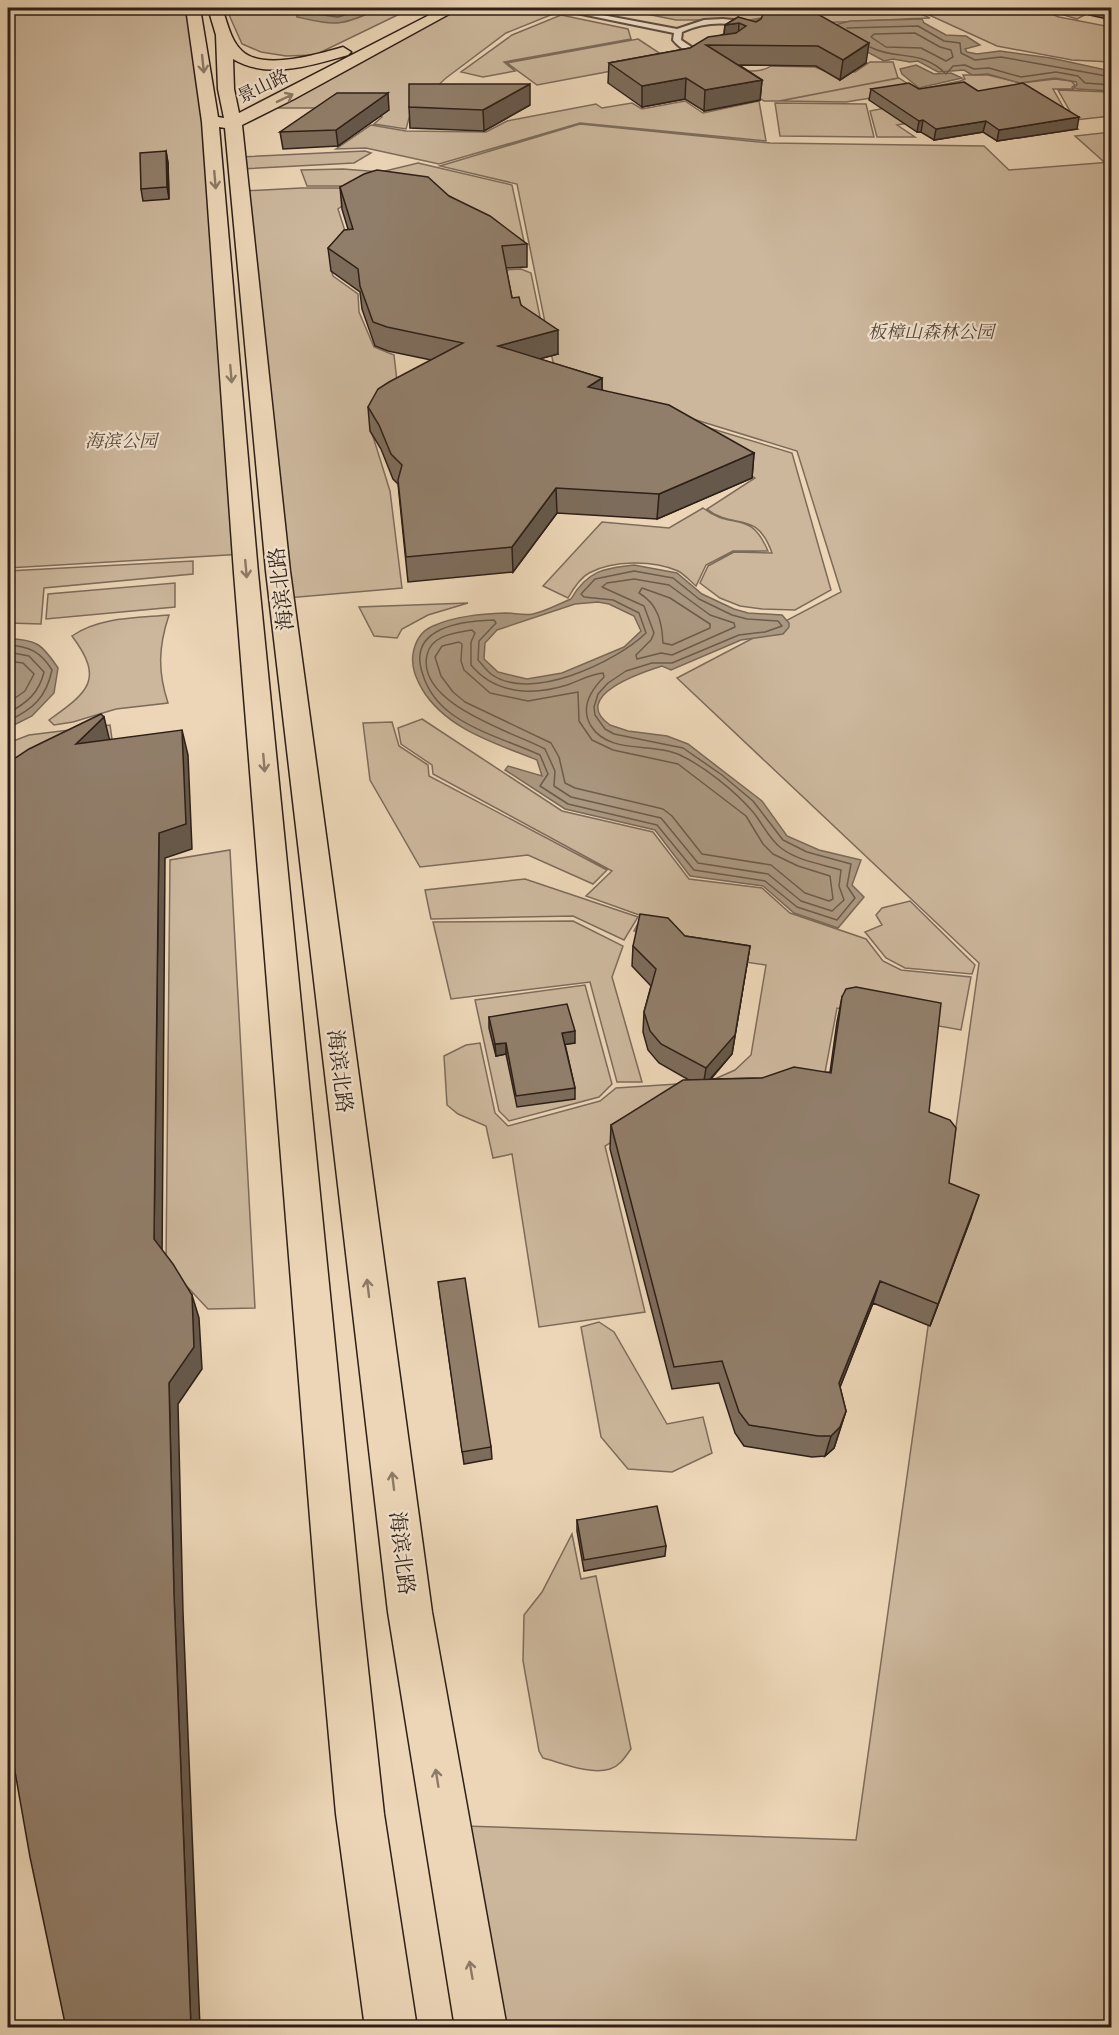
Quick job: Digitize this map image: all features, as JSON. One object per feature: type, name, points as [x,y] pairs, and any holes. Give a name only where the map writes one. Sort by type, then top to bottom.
[{"type":"main road","points":[[193,8],[224,119]]},
{"type":"main road","points":[[215,8],[224,35],[237,55],[251,61],[295,63],[343,52]]},
{"type":"main road","name":"景山路","points":[[224,119],[343,52],[429,8]]},
{"type":"main road","name":"景山路","points":[[224,119],[288,96],[453,8]]},
{"type":"main road","points":[[224,35],[224,119]]},
{"type":"main road","name":"海滨北路","points":[[224,119],[246,573],[339,1605],[360,1814],[391,2028]]},
{"type":"main road","name":"海滨北路","points":[[224,119],[323,944],[410,1612],[481,2028]]},
{"type":"lane","points":[[556,8],[678,31],[688,26]]},
{"type":"lane","points":[[597,8],[688,26],[721,22],[744,23],[752,27],[756,34]]},
{"type":"lane","points":[[678,31],[677,40],[689,49],[701,53],[721,51]]},
{"type":"green space","name":"海滨公园","points":[[8,8],[193,8],[195,11],[244,554],[8,568]]},
{"type":"green space","points":[[226,8],[412,8],[315,55],[286,56],[261,52],[242,44]]},
{"type":"green space","points":[[458,8],[534,8],[558,12],[506,33],[446,78],[416,106],[406,129],[374,124],[382,117],[365,108],[269,108]]},
{"type":"green space","points":[[617,8],[810,8],[750,20],[676,20]]},
{"type":"green space","points":[[816,8],[907,8],[930,18],[815,23],[746,22]]},
{"type":"green space","points":[[1036,8],[1059,17],[1111,27],[1111,62],[1072,60],[997,46],[916,9]]},
{"type":"green space","points":[[1041,8],[1098,8],[1077,19]]},
{"type":"green space","points":[[561,15],[628,29],[631,39],[504,62],[515,71],[483,77],[461,72],[512,35]]},
{"type":"green space","points":[[638,39],[670,60],[537,85],[507,63]]},
{"type":"green space","points":[[870,62],[893,62],[898,78],[779,101],[764,101],[718,72],[753,71],[771,66],[815,67],[825,71],[855,72]]},
{"type":"green space","points":[[963,75],[988,75],[1021,83],[1055,79],[1071,81],[1075,85],[1072,87],[1074,89],[1053,89],[1070,119],[908,92],[846,102],[780,101],[899,78],[917,90],[960,81],[965,79]]},
{"type":"green space","points":[[1058,90],[1111,92],[1111,116],[1075,120]]},
{"type":"green space","points":[[685,101],[703,113],[759,101],[766,141],[580,123],[439,164],[366,148],[336,149],[371,125],[406,131],[486,132],[507,121],[596,104],[602,108],[632,103],[642,109]]},
{"type":"green space","points":[[775,103],[866,104],[874,137],[780,136]]},
{"type":"green space","points":[[890,107],[937,118],[897,125],[915,137],[877,137],[870,111]]},
{"type":"green space","name":"板樟山森林公园","points":[[580,124],[770,143],[984,146],[1009,170],[1111,162],[1111,2027],[504,2027],[465,1826],[856,1840],[979,963],[677,678],[841,592],[797,451],[556,377],[517,184],[440,166]]},
{"type":"green space","points":[[1111,132],[1111,160],[1103,161],[1075,136]]},
{"type":"green space","points":[[365,151],[371,153],[354,163],[240,169],[239,157]]},
{"type":"green space","points":[[418,163],[512,185],[526,251],[369,186],[307,186],[301,170],[343,169],[381,172]]},
{"type":"green space","points":[[365,188],[338,209],[345,231],[331,269],[333,276],[358,294],[359,312],[374,347],[394,355],[398,390],[370,427],[390,491],[402,588],[287,598],[243,191]]},
{"type":"green space","points":[[459,240],[506,270],[521,269],[531,273],[545,341]]},
{"type":"green space","points":[[673,417],[792,453],[831,590],[795,610],[762,609],[740,606],[720,598],[700,583],[708,566],[734,552],[772,553],[766,539],[752,525],[726,519],[707,509],[755,478],[668,424]]},
{"type":"green space","points":[[703,508],[713,515],[740,522],[754,529],[768,551],[733,551],[706,565],[696,586],[678,571],[668,567],[633,563],[610,566],[589,573],[574,587],[568,598],[543,586],[602,522],[669,528]]},
{"type":"green space","points":[[193,561],[193,574],[44,588],[41,624],[8,623],[8,571]]},
{"type":"green space","points":[[175,583],[175,607],[46,619],[48,594]]},
{"type":"green space","points":[[468,603],[428,615],[402,629],[397,638],[374,636],[359,607]]},
{"type":"green space","points":[[169,615],[161,649],[162,681],[168,703],[116,709],[73,722],[54,725],[49,720],[74,701],[88,684],[90,675],[88,664],[72,636],[106,622]]},
{"type":"green space","points":[[422,719],[562,811],[653,832],[689,879],[762,888],[790,913],[866,939],[883,961],[901,970],[971,977],[961,1030],[837,1008],[821,1094],[678,1101],[605,1146],[645,1312],[539,1327],[512,1154],[493,1158],[486,1126],[458,1114],[447,1105],[444,1056],[466,1045],[480,1043],[495,1113],[508,1126],[600,1101],[616,1088],[708,1082],[735,1070],[751,1055],[766,965],[677,952],[670,936],[634,931],[642,916],[586,896],[612,871],[433,774],[432,765],[401,744],[398,728]]},
{"type":"green space","points":[[392,722],[399,746],[428,765],[429,776],[607,870],[593,884],[528,855],[420,867],[370,780],[363,723]]},
{"type":"green space","points":[[110,725],[112,739],[68,750],[8,780],[8,743],[29,735]]},
{"type":"green space","points":[[230,850],[255,1308],[208,1309],[166,1264],[170,860]]},
{"type":"green space","points":[[525,879],[638,917],[624,940],[573,916],[431,919],[425,890]]},
{"type":"green space","points":[[910,901],[975,965],[972,974],[905,968],[886,958],[865,932],[882,925],[876,915],[882,908]]},
{"type":"green space","points":[[573,921],[623,946],[612,977],[642,1082],[617,1082],[590,982],[451,999],[433,922]]},
{"type":"green space","points":[[585,985],[612,1084],[599,1097],[509,1121],[499,1111],[475,1000]]},
{"type":"green space","points":[[599,1322],[614,1332],[667,1424],[703,1417],[712,1453],[672,1472],[628,1469],[601,1437],[581,1327]]},
{"type":"green space","points":[[572,1534],[581,1579],[596,1576],[631,1749],[617,1766],[610,1769],[594,1771],[543,1758],[539,1751],[523,1661],[524,1615],[542,1592]]},
{"type":"water","points":[[305,8],[373,8],[374,11],[352,20],[328,23],[297,17],[296,12]]},
{"type":"water","points":[[922,19],[924,23],[946,35],[966,36],[980,45],[965,49],[967,52],[977,54],[1000,51],[1051,58],[1111,71],[1111,91],[1077,89],[1074,87],[1077,85],[1076,82],[1055,78],[1020,83],[988,74],[972,75],[964,70],[938,72],[918,61],[893,59],[884,61],[823,28],[850,21]]},
{"type":"water","points":[[916,65],[934,74],[951,73],[962,78],[919,88],[902,74],[900,69]]},
{"type":"water","points":[[634,565],[677,573],[702,594],[734,609],[748,613],[782,615],[789,623],[789,627],[783,634],[741,640],[671,670],[662,666],[640,674],[613,687],[603,695],[598,704],[600,714],[610,725],[628,731],[667,736],[688,744],[762,801],[787,836],[819,850],[861,860],[852,885],[864,897],[838,928],[794,913],[763,886],[690,876],[655,830],[565,809],[505,770],[508,766],[542,776],[537,760],[488,741],[458,725],[432,703],[422,689],[414,672],[413,654],[419,637],[429,628],[469,616],[538,613],[571,599],[583,582],[597,573]],"holes":[[[598,602],[609,604],[634,616],[641,631],[624,647],[562,673],[527,679],[498,672],[484,659],[485,643],[497,630],[575,604]]]},
{"type":"water","points":[[8,639],[25,640],[37,644],[43,648],[58,668],[54,693],[32,716],[8,728]]},
{"type":"building","points":[[771,8],[807,8],[869,43],[843,60],[818,46],[706,45],[762,80],[705,90],[686,78],[642,86],[609,63],[690,48],[708,37],[736,33],[746,26],[739,23],[725,25],[738,17],[756,22],[761,19],[764,12]]},
{"type":"building","points":[[964,82],[978,91],[1023,83],[1079,117],[999,130],[986,121],[936,129],[923,120],[919,121],[871,89],[909,83],[919,89]]},
{"type":"building","points":[[409,84],[530,84],[483,110],[409,107]]},
{"type":"building","points":[[337,93],[388,93],[336,130],[280,132]]},
{"type":"building","points":[[166,151],[167,187],[141,189],[140,153]]},
{"type":"building","points":[[377,170],[428,177],[449,196],[490,216],[527,244],[502,246],[512,298],[519,297],[521,305],[558,330],[498,346],[602,378],[588,387],[669,405],[754,453],[659,494],[556,488],[512,547],[406,557],[398,480],[402,465],[391,454],[379,425],[368,407],[378,389],[463,343],[373,322],[360,286],[358,269],[328,248],[344,230],[353,229],[340,187]]},
{"type":"building","points":[[101,714],[104,717],[76,744],[182,730],[186,824],[159,833],[154,1239],[192,1295],[194,1347],[169,1383],[174,1594],[191,2028],[66,2028],[30,1857],[8,1732],[8,763],[29,749]]},
{"type":"building","points":[[640,914],[668,918],[685,936],[750,946],[735,1035],[706,1068],[661,1044],[650,1031],[644,1012],[656,969],[633,946]]},
{"type":"building","points":[[856,987],[941,1003],[929,1112],[950,1120],[956,1128],[949,1183],[979,1195],[938,1304],[880,1281],[839,1383],[846,1411],[840,1427],[831,1436],[749,1425],[739,1412],[722,1361],[674,1367],[611,1125],[683,1080],[762,1078],[794,1067],[831,1073],[842,997],[846,989]]},
{"type":"building","points":[[567,1004],[575,1031],[562,1033],[575,1088],[516,1096],[506,1043],[495,1044],[489,1017]]},
{"type":"building","points":[[465,1278],[491,1447],[462,1452],[438,1282]]},
{"type":"building","points":[[657,1506],[666,1546],[584,1560],[577,1520]]}]
